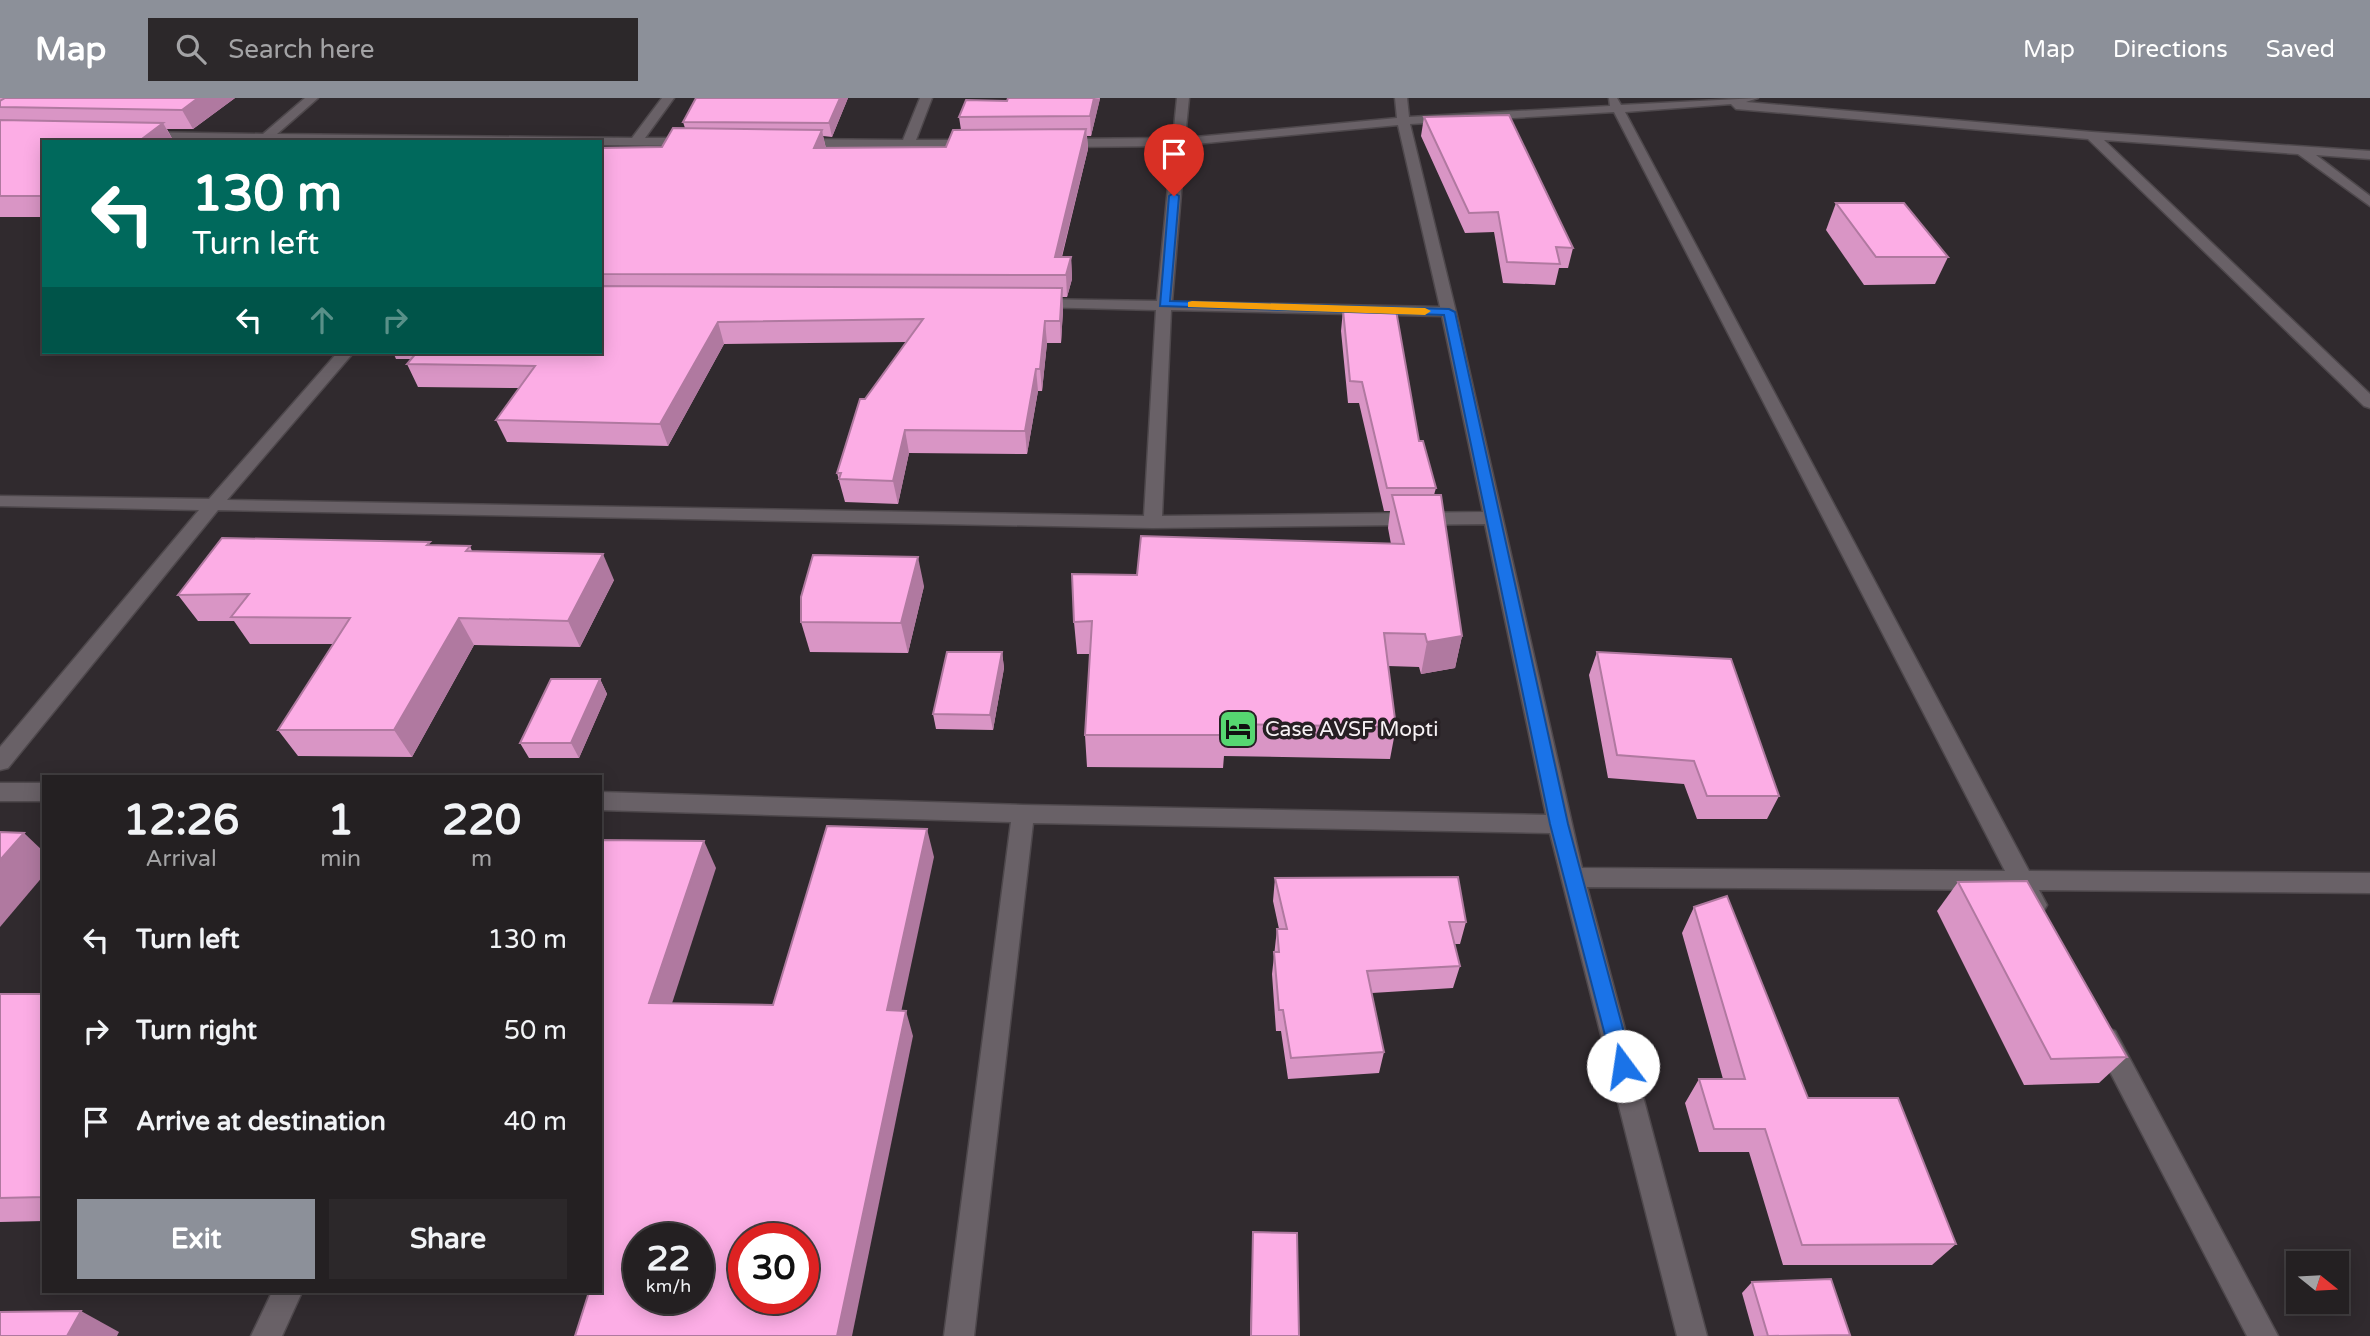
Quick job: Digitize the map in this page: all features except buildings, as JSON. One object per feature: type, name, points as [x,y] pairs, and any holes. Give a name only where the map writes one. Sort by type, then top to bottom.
[{"type":"street","points":[[265,138],[312,98]]},
{"type":"street","points":[[636,141],[668,98]]},
{"type":"street","points":[[908,144],[926,98]]},
{"type":"street","points":[[1153,522],[1164,304],[1183,98]]},
{"type":"street","points":[[1401,98],[1403,121],[1449,312],[1559,824],[1692,1336]]},
{"type":"street","points":[[1716,103],[1752,98]]},
{"type":"street","points":[[1044,143],[1179,142],[1614,103],[1716,103],[2370,155]]},
{"type":"street","points":[[1614,103],[2042,917]]},
{"type":"street","points":[[125,135],[439,140]]},
{"type":"street","points":[[2092,135],[2370,403]]},
{"type":"street","points":[[602,141],[704,142]]},
{"type":"street","points":[[786,143],[989,144]]},
{"type":"street","points":[[2301,150],[2370,202]]},
{"type":"street","points":[[1027,303],[1449,312]]},
{"type":"street","points":[[0,762],[215,503],[344,354]]},
{"type":"street","points":[[0,501],[1153,522],[1492,518]]},
{"type":"street","points":[[0,792],[42,792]]},
{"type":"street","points":[[602,801],[1023,814],[1559,824]]},
{"type":"street","points":[[959,1336],[1023,814]]},
{"type":"street","points":[[1574,877],[2370,883]]},
{"type":"street","points":[[2094,1016],[2263,1336]]},
{"type":"street","points":[[266,1336],[287,1293]]},
{"type":"slow traffic","points":[[1192,305],[1425,311]]},
{"type":"place","name":"Case AVSF Mopti","points":[[1238,729]]},
{"type":"route","points":[[1174,196],[1164,304],[1449,312],[1559,824],[1623,1066]]}]
